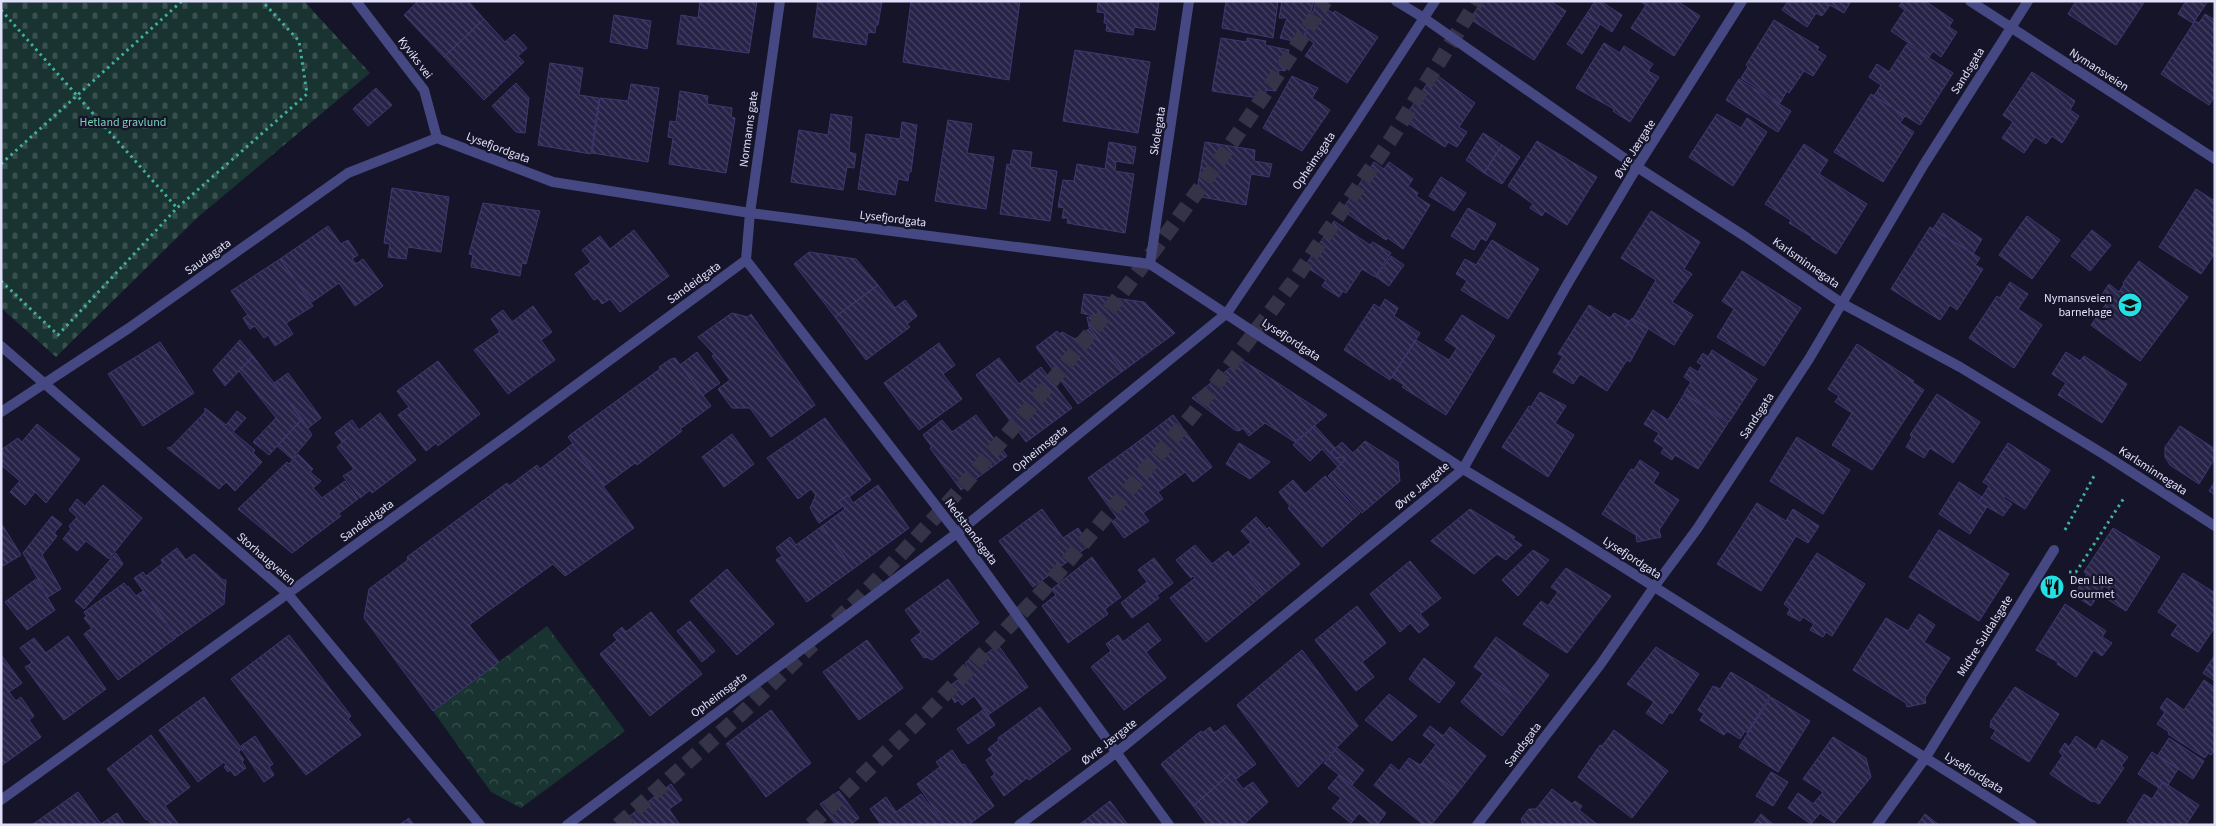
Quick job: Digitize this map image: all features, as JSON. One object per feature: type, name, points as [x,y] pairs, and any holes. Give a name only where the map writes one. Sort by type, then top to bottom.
[{"type":"street","name":"Kyviks vei","points":[[356,1],[424,90],[437,138]]},
{"type":"street","name":"Normanns gate","points":[[746,260],[750,213],[780,1]]},
{"type":"street","name":"Skolegata","points":[[1150,264],[1189,1]]},
{"type":"street","name":"Karlsminnegata","points":[[1396,1],[1424,18],[1637,167],[1746,237],[1843,304],[1960,367],[2105,455],[2215,526]]},
{"type":"street","name":"Opheimsgata","points":[[567,825],[957,533],[1227,313],[1347,136],[1435,1]]},
{"type":"street","name":"Øvre Jærgate","points":[[1019,825],[1117,752],[1463,469],[1568,283],[1637,167],[1742,1]]},
{"type":"street","name":"Nymansveien","points":[[1970,1],[2215,159]]},
{"type":"street","name":"Sandsgata","points":[[1477,825],[1600,665],[1697,529],[1809,359],[1923,166],[2028,1]]},
{"type":"street","name":"Lysefjordgata","points":[[437,138],[553,182],[750,213],[1150,264],[1463,469],[2032,825]]},
{"type":"street","name":"Saudagata","points":[[1,412],[129,328],[348,173],[437,138]]},
{"type":"street","name":"Nedstrandsgata","points":[[746,260],[957,533],[1169,825]]},
{"type":"street","name":"Sandeidgata","points":[[1,800],[512,432],[746,260]]},
{"type":"street","name":"Storhaugveien","points":[[1,346],[287,593],[480,825]]},
{"type":"street","name":"Midtre Suldalsgate","points":[[1878,825],[1926,757],[2054,550]]},
{"type":"path","points":[[1,164],[182,1]]},
{"type":"path","points":[[1,281],[58,335],[177,208],[307,94],[299,41],[262,1]]},
{"type":"path","points":[[1,10],[177,208]]},
{"type":"path","points":[[2054,550],[2105,455]]},
{"type":"path","points":[[2041,569],[2076,572],[2138,476]]},
{"type":"green space","name":"Hetland gravlund","points":[[1,1],[304,1],[370,73],[197,218],[56,357],[1,308]]},
{"type":"green space","points":[[547,626],[625,731],[521,808],[491,792],[433,711]]},
{"type":"building","points":[[418,1],[468,1],[484,19],[444,57],[404,15]]},
{"type":"building","points":[[700,1],[757,1],[749,53],[677,44],[681,15],[698,18]]},
{"type":"building","points":[[818,1],[882,1],[875,33],[868,32],[866,45],[813,37]]},
{"type":"building","points":[[911,1],[1020,1],[1009,80],[903,62]]},
{"type":"building","points":[[1098,1],[1159,1],[1155,30],[1134,27],[1133,35],[1106,31],[1107,23],[1104,23],[1105,13],[1097,12]]},
{"type":"building","points":[[1226,1],[1278,1],[1273,38],[1222,28]]},
{"type":"building","points":[[1282,1],[1314,1],[1302,43],[1280,38],[1287,18],[1279,18]]},
{"type":"building","points":[[1482,1],[1550,1],[1566,11],[1534,60],[1470,19]]},
{"type":"building","points":[[1595,1],[1600,1],[1622,15],[1612,32],[1586,15]]},
{"type":"building","points":[[1640,1],[1681,1],[1680,3],[1700,16],[1674,56],[1631,28],[1646,5]]},
{"type":"building","points":[[1788,1],[1851,1],[1844,13],[1830,5],[1822,16],[1816,13],[1807,27],[1782,10]]},
{"type":"building","points":[[1903,1],[1925,1],[1953,20],[1949,27],[1957,32],[1941,57],[1933,51],[1929,57],[1891,31],[1905,10],[1899,6]]},
{"type":"building","points":[[2076,1],[2145,1],[2116,45],[2068,14]]},
{"type":"building","points":[[2186,1],[2208,1],[2193,23],[2178,14]]},
{"type":"building","points":[[1316,2],[1333,13],[1335,11],[1378,37],[1347,83],[1305,56],[1314,43],[1305,37]]},
{"type":"building","points":[[2205,14],[2215,20],[2213,32],[2215,33],[2215,96],[2209,105],[2161,74],[2195,21],[2199,23]]},
{"type":"building","points":[[614,15],[651,21],[647,49],[610,42]]},
{"type":"building","points":[[1586,15],[1600,24],[1582,54],[1567,44]]},
{"type":"building","points":[[484,19],[505,42],[514,34],[527,48],[518,56],[524,62],[484,100],[444,57]]},
{"type":"building","points":[[1774,20],[1819,47],[1817,50],[1826,56],[1813,76],[1804,71],[1789,93],[1787,91],[1780,103],[1741,78],[1748,67],[1746,65]]},
{"type":"building","points":[[1221,38],[1247,42],[1247,38],[1266,41],[1265,45],[1289,50],[1285,71],[1279,70],[1276,91],[1266,90],[1265,99],[1212,91]]},
{"type":"building","points":[[1604,43],[1620,53],[1624,46],[1653,64],[1648,71],[1659,77],[1630,122],[1613,111],[1614,109],[1576,88]]},
{"type":"building","points":[[1907,44],[1953,73],[1920,125],[1874,96],[1881,85],[1869,77],[1877,64],[1889,72]]},
{"type":"building","points":[[1075,50],[1150,62],[1138,133],[1063,121]]},
{"type":"building","points":[[550,63],[583,68],[579,95],[599,98],[591,154],[538,145]]},
{"type":"building","points":[[2032,72],[2075,101],[2070,110],[2079,116],[2062,143],[2052,136],[2046,144],[2035,137],[2024,153],[2002,138],[2013,122],[2003,115]]},
{"type":"building","points":[[1434,73],[1475,103],[1459,127],[1467,132],[1457,147],[1448,142],[1445,147],[1403,120]]},
{"type":"building","points":[[1292,76],[1318,88],[1312,98],[1330,110],[1302,151],[1263,128]]},
{"type":"building","points":[[1739,79],[1791,111],[1778,132],[1726,100]]},
{"type":"building","points":[[516,83],[529,98],[525,133],[516,132],[492,106]]},
{"type":"building","points":[[631,84],[659,88],[648,162],[592,153],[600,98],[628,101]]},
{"type":"building","points":[[376,88],[392,105],[368,126],[353,109]]},
{"type":"building","points":[[680,91],[708,96],[707,104],[732,108],[731,117],[735,118],[726,173],[669,164],[673,138],[668,137],[670,121],[676,122]]},
{"type":"building","points":[[1871,94],[1905,116],[1900,123],[1914,132],[1883,182],[1834,152]]},
{"type":"building","points":[[831,114],[852,117],[849,152],[856,154],[854,168],[847,167],[843,190],[791,182],[799,130],[828,135]]},
{"type":"building","points":[[1717,114],[1741,128],[1747,118],[1767,132],[1733,186],[1689,157]]},
{"type":"building","points":[[948,120],[972,124],[967,153],[994,157],[986,209],[935,201]]},
{"type":"building","points":[[902,122],[917,125],[911,172],[909,172],[908,181],[898,179],[895,195],[858,189],[866,134],[900,139]]},
{"type":"building","points":[[1483,133],[1502,145],[1484,173],[1466,160]]},
{"type":"building","points":[[1537,141],[1597,177],[1567,225],[1545,211],[1542,216],[1530,208],[1533,204],[1508,186]]},
{"type":"building","points":[[1109,142],[1136,147],[1133,164],[1116,161],[1115,171],[1134,174],[1125,233],[1067,223],[1068,218],[1062,218],[1064,208],[1058,207],[1063,180],[1074,181],[1077,164],[1105,169]]},
{"type":"building","points":[[1205,142],[1255,150],[1254,161],[1272,164],[1269,177],[1251,174],[1246,205],[1196,196]]},
{"type":"building","points":[[1804,144],[1828,160],[1819,174],[1867,204],[1836,254],[1789,223],[1791,220],[1765,204]]},
{"type":"building","points":[[1502,145],[1520,157],[1502,184],[1484,173]]},
{"type":"building","points":[[1013,150],[1032,152],[1030,167],[1057,171],[1050,221],[1000,214],[1007,164],[1010,165]]},
{"type":"building","points":[[1374,162],[1384,169],[1389,162],[1413,179],[1408,186],[1418,193],[1416,196],[1430,205],[1403,249],[1388,238],[1386,240],[1342,210]]},
{"type":"building","points":[[1441,177],[1466,193],[1454,211],[1429,196]]},
{"type":"building","points":[[392,188],[449,197],[441,252],[408,247],[406,259],[388,257],[390,244],[384,243]]},
{"type":"building","points":[[2196,189],[2213,200],[2215,198],[2215,253],[2201,274],[2159,247]]},
{"type":"building","points":[[483,203],[540,211],[526,264],[522,263],[520,276],[471,267],[473,255],[469,254]]},
{"type":"building","points":[[1468,208],[1496,224],[1486,241],[1481,238],[1474,250],[1451,236]]},
{"type":"building","points":[[1651,211],[1700,242],[1684,269],[1692,274],[1672,302],[1693,315],[1674,345],[1633,319],[1656,280],[1621,258]]},
{"type":"building","points":[[1943,213],[1982,239],[1973,254],[1933,229]]},
{"type":"building","points":[[2027,216],[2060,240],[2032,279],[1999,255]]},
{"type":"building","points":[[1334,221],[1370,245],[1373,242],[1391,253],[1375,277],[1362,269],[1346,293],[1343,291],[1339,297],[1322,286],[1326,280],[1305,266]]},
{"type":"building","points":[[328,226],[341,244],[348,240],[358,255],[352,259],[356,264],[363,259],[383,286],[355,306],[339,283],[312,302],[280,259]]},
{"type":"building","points":[[1930,227],[1980,258],[1975,265],[1983,269],[1957,310],[1950,305],[1940,320],[1891,289]]},
{"type":"building","points":[[634,230],[669,276],[620,312],[610,299],[602,304],[598,298],[594,300],[575,274],[591,262],[582,250],[600,236],[610,249]]},
{"type":"building","points":[[2092,230],[2111,245],[2090,271],[2071,256]]},
{"type":"building","points":[[1492,240],[1539,269],[1508,319],[1461,290],[1467,281],[1456,274],[1465,259],[1476,265]]},
{"type":"building","points":[[809,252],[856,259],[878,285],[835,317],[794,264]]},
{"type":"building","points":[[1391,256],[1404,265],[1389,286],[1376,277]]},
{"type":"building","points":[[280,259],[313,306],[286,323],[293,334],[275,346],[268,335],[264,338],[255,326],[250,329],[243,318],[248,315],[231,291]]},
{"type":"building","points":[[2139,261],[2188,297],[2140,361],[2091,325],[2106,304],[2099,299],[2109,284],[2119,292],[2123,283]]},
{"type":"building","points":[[1742,271],[1801,308],[1764,366],[1717,337],[1734,309],[1722,301]]},
{"type":"building","points":[[2010,282],[2028,294],[2018,309],[2042,325],[2014,368],[1969,338],[1997,296],[2000,298]]},
{"type":"building","points":[[878,285],[895,308],[905,300],[917,316],[907,324],[910,327],[866,360],[835,317]]},
{"type":"building","points":[[1084,294],[1144,302],[1175,333],[1123,371],[1089,327],[1087,317],[1098,317],[1081,313]]},
{"type":"building","points":[[1385,299],[1398,308],[1394,316],[1420,333],[1390,380],[1344,350],[1374,304],[1380,308]]},
{"type":"building","points":[[1589,305],[1610,318],[1614,313],[1629,321],[1625,328],[1632,318],[1648,329],[1630,362],[1627,360],[1607,391],[1580,374],[1573,384],[1553,372],[1563,356],[1558,354]]},
{"type":"building","points":[[533,306],[552,332],[541,340],[555,360],[508,394],[474,350],[500,332],[491,319],[503,310],[512,322]]},
{"type":"building","points":[[732,313],[748,317],[751,314],[815,405],[771,437],[750,408],[732,408],[718,389],[730,380],[712,356],[714,354],[698,337]]},
{"type":"building","points":[[1462,315],[1495,336],[1446,415],[1402,387],[1404,385],[1392,377],[1416,340],[1449,360],[1457,348],[1445,340]]},
{"type":"building","points":[[1090,328],[1123,371],[1078,404],[1036,347],[1057,331],[1060,334],[1062,332],[1075,339]]},
{"type":"building","points":[[240,340],[253,356],[225,386],[213,370]]},
{"type":"building","points":[[160,342],[194,393],[143,426],[108,374]]},
{"type":"building","points":[[939,343],[955,365],[943,374],[962,399],[919,430],[884,383]]},
{"type":"building","points":[[1857,344],[1914,381],[1912,382],[1924,390],[1872,470],[1832,445],[1852,413],[1835,402],[1839,396],[1828,389]]},
{"type":"building","points":[[1712,350],[1757,379],[1729,422],[1684,393],[1691,382],[1684,377],[1690,367],[1698,372],[1702,365],[1697,362],[1703,353],[1708,357]]},
{"type":"building","points":[[697,352],[720,383],[703,395],[680,365]]},
{"type":"building","points":[[2066,352],[2080,361],[2084,356],[2127,384],[2102,423],[2058,395],[2066,383],[2052,374]]},
{"type":"building","points":[[253,356],[302,419],[269,455],[253,442],[276,418],[239,371]]},
{"type":"building","points":[[675,358],[711,406],[637,465],[635,463],[604,486],[568,437],[660,369],[659,367]]},
{"type":"building","points":[[999,358],[1019,384],[1041,367],[1072,408],[1026,442],[976,375]]},
{"type":"building","points":[[1241,359],[1327,415],[1295,442],[1265,423],[1249,436],[1243,428],[1239,431],[1235,430],[1192,398]]},
{"type":"building","points":[[438,361],[480,414],[438,446],[436,443],[426,451],[398,415],[409,407],[397,391]]},
{"type":"building","points":[[288,373],[321,418],[308,428],[274,383]]},
{"type":"building","points":[[1540,392],[1566,406],[1555,423],[1574,435],[1548,477],[1502,447]]},
{"type":"building","points":[[1684,394],[1728,423],[1698,469],[1675,455],[1672,460],[1661,453],[1664,448],[1654,441],[1659,433],[1644,424],[1653,410],[1668,420]]},
{"type":"building","points":[[1937,394],[1980,422],[1953,463],[1930,448],[1924,458],[1906,447],[1912,437],[1910,435]]},
{"type":"building","points":[[205,408],[226,425],[237,411],[246,418],[233,432],[255,450],[253,453],[262,462],[235,491],[226,482],[219,489],[167,448],[171,447],[205,412]]},
{"type":"building","points":[[380,413],[416,460],[372,493],[370,490],[360,498],[343,476],[354,469],[337,447],[347,438],[342,442],[335,433],[352,420],[359,430]]},
{"type":"building","points":[[976,415],[1007,456],[961,490],[930,448],[932,447],[923,435],[942,420],[952,432]]},
{"type":"building","points":[[1173,415],[1212,467],[1193,482],[1185,472],[1162,489],[1131,447]]},
{"type":"building","points":[[825,418],[871,480],[849,497],[848,495],[839,501],[842,507],[819,523],[810,508],[816,495],[811,489],[798,499],[767,458]]},
{"type":"building","points":[[302,419],[312,435],[292,459],[277,446]]},
{"type":"building","points":[[37,424],[80,459],[46,503],[35,492],[25,505],[10,492],[20,481],[1,465],[1,450],[18,438],[22,442]]},
{"type":"building","points":[[1315,426],[1335,448],[1331,452],[1335,458],[1344,457],[1346,459],[1338,467],[1322,449],[1310,461],[1293,445]]},
{"type":"building","points":[[2180,426],[2215,449],[2215,458],[2199,484],[2170,465],[2165,457],[2165,447]]},
{"type":"building","points":[[732,434],[754,464],[724,487],[702,457]]},
{"type":"building","points":[[1797,437],[1850,470],[1823,514],[1770,481]]},
{"type":"building","points":[[1365,441],[1398,462],[1400,481],[1362,513],[1328,476],[1346,459],[1344,457],[1335,458],[1331,452],[1342,442],[1353,453]]},
{"type":"building","points":[[1239,443],[1270,462],[1250,479],[1226,464]]},
{"type":"building","points":[[2008,443],[2050,470],[2025,509],[2004,496],[2003,498],[2012,504],[2003,516],[1979,502],[1989,486],[1983,482]]},
{"type":"building","points":[[572,444],[634,528],[565,576],[553,564],[469,625],[499,662],[433,711],[364,618],[369,589],[408,560],[407,557],[507,483],[509,486],[537,465],[540,469]]},
{"type":"building","points":[[1131,447],[1162,489],[1158,492],[1163,499],[1143,513],[1149,521],[1124,538],[1112,522],[1117,518],[1088,478]]},
{"type":"building","points":[[298,454],[313,469],[310,472],[321,481],[313,488],[322,498],[345,481],[358,499],[338,514],[341,516],[292,553],[238,509],[287,462],[289,464]]},
{"type":"building","points":[[1640,460],[1659,473],[1653,483],[1679,500],[1659,530],[1661,537],[1637,542],[1636,535],[1602,514],[1631,469],[1634,470]]},
{"type":"building","points":[[1325,476],[1360,513],[1322,547],[1288,508],[1290,506],[1279,492],[1293,480],[1305,494]]},
{"type":"building","points":[[2215,481],[2215,495],[2209,491]]},
{"type":"building","points":[[1959,482],[1982,497],[1979,502],[1987,507],[1970,534],[1939,514]]},
{"type":"building","points":[[103,485],[142,518],[109,559],[86,541],[77,551],[63,539],[71,529],[69,526],[77,517],[69,510],[77,499],[85,506]]},
{"type":"building","points":[[878,485],[909,528],[853,569],[822,526],[845,509],[839,501],[848,495],[853,503]]},
{"type":"building","points":[[1757,503],[1786,521],[1793,509],[1819,526],[1808,543],[1796,536],[1761,591],[1717,564]]},
{"type":"building","points":[[1042,509],[1063,538],[1078,528],[1090,545],[1033,587],[999,541]]},
{"type":"building","points":[[1470,509],[1515,537],[1513,539],[1522,545],[1506,560],[1497,554],[1474,574],[1431,541]]},
{"type":"building","points":[[52,516],[62,524],[54,533],[57,536],[42,555],[61,589],[48,597],[23,553]]},
{"type":"building","points":[[1256,517],[1267,529],[1269,527],[1300,564],[1264,594],[1233,557],[1251,542],[1241,531]]},
{"type":"building","points":[[1,523],[21,555],[3,566],[1,563]]},
{"type":"building","points":[[822,526],[853,569],[807,602],[776,560],[782,556],[776,548],[790,537],[796,545]]},
{"type":"building","points":[[2113,528],[2160,557],[2126,611],[2104,597],[2109,589],[2104,586],[2091,606],[2074,595],[2087,574],[2084,572]]},
{"type":"building","points":[[1939,530],[2009,574],[1979,621],[1909,577]]},
{"type":"building","points":[[1195,545],[1212,564],[1228,551],[1264,594],[1206,642],[1170,598],[1195,578],[1193,576],[1191,578],[1176,560]]},
{"type":"building","points":[[177,548],[186,560],[194,554],[223,580],[226,580],[224,604],[177,637],[134,578],[143,572],[146,576],[163,563],[161,560]]},
{"type":"building","points":[[1533,550],[1549,560],[1518,596],[1502,580]]},
{"type":"building","points":[[116,553],[123,564],[84,609],[75,601]]},
{"type":"building","points":[[1817,553],[1865,584],[1832,636],[1826,632],[1823,637],[1810,630],[1814,624],[1803,617],[1800,621],[1787,614],[1790,609],[1784,604]]},
{"type":"building","points":[[1092,557],[1121,597],[1105,609],[1108,614],[1068,643],[1042,606],[1056,595],[1052,589]]},
{"type":"building","points":[[1154,558],[1173,583],[1157,595],[1138,570]]},
{"type":"building","points":[[1410,561],[1441,598],[1420,614],[1429,625],[1419,633],[1410,623],[1400,632],[1370,594]]},
{"type":"building","points":[[1566,568],[1611,596],[1567,653],[1523,624],[1541,601],[1548,606],[1558,592],[1551,587]]},
{"type":"building","points":[[727,569],[774,624],[737,655],[690,601]]},
{"type":"building","points":[[2183,573],[2215,593],[2215,627],[2198,652],[2171,635],[2178,625],[2158,612]]},
{"type":"building","points":[[36,579],[55,610],[27,630],[5,602]]},
{"type":"building","points":[[948,579],[979,623],[932,660],[924,658],[911,640],[921,632],[905,610]]},
{"type":"building","points":[[1147,582],[1159,598],[1132,618],[1121,603]]},
{"type":"building","points":[[124,583],[136,596],[143,591],[176,638],[118,680],[84,634],[92,628],[84,618],[87,616],[84,612]]},
{"type":"building","points":[[2065,604],[2106,631],[2102,637],[2112,643],[2102,656],[2094,650],[2076,677],[2057,664],[2058,662],[2036,650]]},
{"type":"building","points":[[1357,606],[1386,643],[1362,662],[1374,677],[1356,691],[1315,640]]},
{"type":"building","points":[[651,612],[702,674],[650,716],[600,654],[617,640],[613,635],[622,627],[626,632]]},
{"type":"building","points":[[1919,614],[1935,625],[1924,642],[1950,658],[1925,698],[1926,703],[1907,707],[1906,703],[1853,670],[1886,618],[1908,631]]},
{"type":"building","points":[[690,621],[715,651],[702,662],[677,631]]},
{"type":"building","points":[[1148,623],[1161,640],[1146,652],[1166,678],[1124,710],[1091,667],[1111,651],[1106,644],[1118,635],[1123,642]]},
{"type":"building","points":[[289,635],[351,716],[348,719],[361,735],[306,775],[231,679]]},
{"type":"building","points":[[68,636],[106,689],[64,720],[25,667],[32,663],[20,648],[34,638],[46,653]]},
{"type":"building","points":[[1496,637],[1549,675],[1526,705],[1474,667]]},
{"type":"building","points":[[867,640],[903,688],[859,720],[823,672]]},
{"type":"building","points":[[998,645],[1028,687],[988,715],[974,696],[962,705],[958,700],[955,703],[951,696],[953,694],[948,687],[959,679],[956,675],[968,667],[965,663],[972,657],[975,662]]},
{"type":"building","points":[[1656,647],[1699,674],[1672,714],[1670,712],[1662,724],[1646,713],[1654,702],[1627,684]]},
{"type":"building","points":[[1302,650],[1358,726],[1298,787],[1237,705]]},
{"type":"building","points":[[1,655],[22,683],[9,692],[16,701],[21,697],[34,716],[29,720],[41,737],[1,766]]},
{"type":"building","points":[[2215,655],[2215,681],[2203,673]]},
{"type":"building","points":[[1424,658],[1455,683],[1439,703],[1409,679]]},
{"type":"building","points":[[1731,672],[1770,696],[1747,733],[1745,731],[1740,739],[1727,731],[1724,735],[1700,720],[1704,714],[1698,710],[1713,686],[1720,689]]},
{"type":"building","points":[[1483,674],[1525,706],[1502,736],[1461,702]]},
{"type":"building","points":[[2204,680],[2215,688],[2215,750],[2211,755],[2208,753],[2205,758],[2168,734],[2169,732],[2157,724],[2165,712],[2160,708],[2167,698],[2184,710]]},
{"type":"building","points":[[2015,687],[2059,714],[2029,762],[1991,738],[1996,730],[1990,727],[1991,721]]},
{"type":"building","points":[[1389,694],[1417,716],[1392,741],[1365,720]]},
{"type":"building","points":[[204,697],[242,749],[238,752],[244,760],[242,762],[246,768],[235,776],[224,767],[226,765],[224,762],[198,782],[159,730]]},
{"type":"building","points":[[1771,697],[1810,721],[1778,772],[1739,747]]},
{"type":"building","points":[[1040,707],[1071,749],[1029,780],[1027,778],[1004,796],[991,777],[995,774],[986,760],[993,755],[988,749],[999,740],[998,738]]},
{"type":"building","points":[[984,709],[995,725],[968,744],[957,729]]},
{"type":"building","points":[[771,710],[811,763],[766,797],[726,744]]},
{"type":"building","points":[[1225,725],[1256,764],[1236,779],[1231,773],[1193,806],[1161,764],[1201,731],[1202,733],[1210,727],[1214,733]]},
{"type":"building","points":[[1430,726],[1443,736],[1450,727],[1486,756],[1458,792],[1421,764],[1436,745],[1423,735]]},
{"type":"building","points":[[1614,730],[1668,771],[1632,818],[1578,777],[1600,745],[1602,746]]},
{"type":"building","points":[[151,735],[190,787],[165,806],[179,825],[152,825],[146,820],[107,769]]},
{"type":"building","points":[[255,736],[273,764],[269,767],[274,775],[264,782],[241,746]]},
{"type":"building","points":[[2076,736],[2096,750],[2102,740],[2128,757],[2121,766],[2124,768],[2099,804],[2094,801],[2092,802],[2050,774],[2063,755],[2059,752],[2065,743],[2069,747]]},
{"type":"building","points":[[1833,737],[1866,758],[1871,777],[1834,823],[1820,813],[1811,824],[1788,808],[1798,793],[1813,804],[1823,792],[1803,779]]},
{"type":"building","points":[[2169,738],[2204,761],[2193,779],[2158,755]]},
{"type":"building","points":[[1337,748],[1364,770],[1352,785],[1324,763]]},
{"type":"building","points":[[952,750],[994,806],[968,825],[945,825],[917,784],[940,767],[936,762]]},
{"type":"building","points":[[2152,752],[2178,769],[2168,785],[2163,782],[2159,788],[2138,774]]},
{"type":"building","points":[[1409,758],[1421,764],[1458,792],[1431,825],[1424,825],[1374,785],[1391,764],[1399,771]]},
{"type":"building","points":[[1771,772],[1788,782],[1773,806],[1756,796]]},
{"type":"building","points":[[1231,773],[1243,789],[1253,782],[1268,802],[1243,825],[1207,825],[1193,806]]},
{"type":"building","points":[[1339,775],[1386,813],[1377,825],[1373,825],[1359,813],[1351,823],[1332,808],[1341,798],[1328,788]]},
{"type":"building","points":[[2163,782],[2199,805],[2186,825],[2133,825],[2127,821],[2144,794],[2152,799]]},
{"type":"building","points":[[671,784],[682,800],[669,809],[680,825],[632,825],[627,818]]},
{"type":"building","points":[[1552,789],[1572,804],[1575,801],[1582,806],[1579,810],[1598,825],[1523,825],[1521,819],[1529,809],[1536,809]]},
{"type":"building","points":[[839,791],[859,818],[850,825],[836,825],[820,804]]},
{"type":"building","points":[[78,792],[101,824],[117,813],[125,825],[32,825]]},
{"type":"building","points":[[921,794],[944,825],[879,825],[880,823],[870,809],[886,797],[896,812]]},
{"type":"building","points":[[1110,801],[1128,825],[1079,825]]},
{"type":"building","points":[[1761,814],[1774,825],[1753,825]]},
{"type":"building","points":[[1925,814],[1939,825],[1917,825]]},
{"type":"building","points":[[409,818],[414,825],[399,825]]},
{"type":"tunnel","points":[[836,621],[886,571],[957,492],[1026,412],[1106,313],[1220,160],[1325,1]]},
{"type":"tunnel","points":[[811,825],[931,709],[1047,586],[1193,414],[1295,279],[1391,139],[1477,1]]},
{"type":"tunnel","points":[[618,825],[740,715],[813,644]]},
{"type":"place","name":"Nymansveien barnehage","points":[[2130,305]]},
{"type":"place","name":"Den Lille Gourmet","points":[[2052,587]]}]
